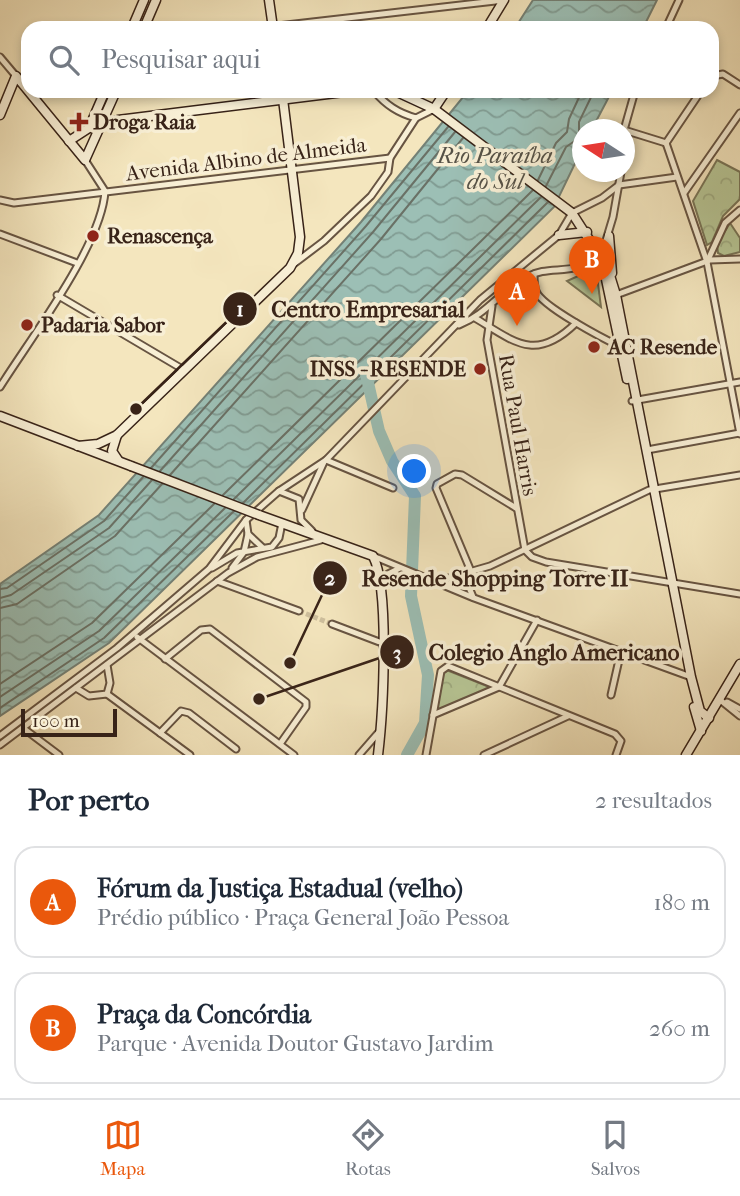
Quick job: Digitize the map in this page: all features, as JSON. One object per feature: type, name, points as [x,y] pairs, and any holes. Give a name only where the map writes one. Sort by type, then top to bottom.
[{"type":"main road","points":[[135,21],[144,0]]},
{"type":"main road","points":[[147,21],[156,0]]},
{"type":"main road","points":[[268,0],[272,21]]},
{"type":"main road","points":[[491,21],[504,0]]},
{"type":"main road","points":[[0,115],[16,76],[21,82]]},
{"type":"main road","points":[[34,98],[85,160],[113,98]]},
{"type":"main road","points":[[89,128],[102,98]]},
{"type":"main road","points":[[69,141],[89,128],[118,120],[268,98]]},
{"type":"main road","points":[[78,446],[98,444],[117,435],[290,268],[300,246],[282,98]]},
{"type":"main road","points":[[411,98],[434,109],[572,213],[587,232],[613,283]]},
{"type":"main road","points":[[434,109],[441,98]]},
{"type":"main road","points":[[559,235],[587,232]]},
{"type":"main road","points":[[608,236],[623,347]]},
{"type":"main road","points":[[601,258],[623,347],[701,731]]},
{"type":"main road","points":[[634,401],[652,490]]},
{"type":"main road","points":[[0,416],[259,515],[373,555],[379,568],[382,586],[381,729],[378,755]]},
{"type":"main road","points":[[117,435],[112,451],[122,463]]},
{"type":"main road","points":[[686,755],[722,700],[740,664]]},
{"type":"main road","points":[[689,677],[700,711],[709,718]]},
{"type":"street","points":[[324,21],[504,0]]},
{"type":"street","points":[[669,21],[679,0]]},
{"type":"street","points":[[0,57],[16,76]]},
{"type":"street","points":[[719,74],[723,74],[740,85]]},
{"type":"street","points":[[382,98],[394,109],[416,118]]},
{"type":"street","points":[[628,119],[633,98]]},
{"type":"street","points":[[666,143],[696,98]]},
{"type":"street","points":[[290,268],[324,241],[371,196],[388,172],[390,158],[416,118],[434,109]]},
{"type":"street","points":[[683,194],[740,113]]},
{"type":"street","points":[[635,133],[666,143]]},
{"type":"street","points":[[646,450],[740,434],[707,262],[666,143]]},
{"type":"street","name":"Avenida Albino de Almeida","points":[[0,200],[15,203],[390,158]]},
{"type":"street","points":[[0,387],[77,263],[99,218],[105,191],[85,160]]},
{"type":"street","points":[[0,736],[134,633],[209,569],[246,520],[279,491],[325,461],[480,300],[559,235],[572,213],[602,198],[619,185],[677,177]]},
{"type":"street","points":[[456,326],[490,308],[525,277],[576,270],[601,258],[619,182]]},
{"type":"street","points":[[707,262],[725,223],[740,209]]},
{"type":"street","points":[[0,234],[77,263]]},
{"type":"street","points":[[616,295],[707,262],[740,259]]},
{"type":"street","points":[[534,274],[537,293],[576,323],[623,347]]},
{"type":"street","points":[[57,295],[184,370]]},
{"type":"street","points":[[480,300],[490,308]]},
{"type":"street","name":"Rua Paul Harris","points":[[490,308],[487,326],[525,550]]},
{"type":"street","points":[[475,318],[515,343],[537,346],[550,344],[576,323]]},
{"type":"street","points":[[634,401],[740,382]]},
{"type":"street","points":[[325,461],[393,488]]},
{"type":"street","points":[[300,512],[325,461]]},
{"type":"street","points":[[474,598],[468,585],[471,574],[436,488],[437,484],[455,474],[462,475],[516,508]]},
{"type":"street","points":[[432,581],[471,574],[652,490],[740,475]]},
{"type":"street","points":[[279,491],[299,499],[303,523],[317,536]]},
{"type":"street","points":[[228,573],[244,552],[248,534],[246,520]]},
{"type":"street","points":[[209,569],[244,552],[265,549],[276,543],[282,523]]},
{"type":"street","points":[[248,534],[253,542],[265,549]]},
{"type":"street","points":[[0,745],[228,573],[268,553],[327,539]]},
{"type":"street","points":[[525,550],[532,557],[546,562],[740,594]]},
{"type":"street","points":[[373,555],[474,598],[689,677]]},
{"type":"street","points":[[382,586],[388,574],[403,569]]},
{"type":"street","points":[[217,581],[299,611]]},
{"type":"street","points":[[433,715],[499,687],[537,620]]},
{"type":"street","points":[[332,624],[382,643]]},
{"type":"street","points":[[165,659],[201,630],[210,629],[306,702],[306,708],[280,744]]},
{"type":"street","points":[[134,633],[139,640],[294,755]]},
{"type":"street","points":[[611,695],[621,651]]},
{"type":"street","points":[[107,665],[110,683],[107,694]]},
{"type":"street","points":[[426,755],[441,671],[448,666],[615,734],[621,741],[617,755]]},
{"type":"street","points":[[76,688],[89,696],[107,694],[190,755]]},
{"type":"street","points":[[722,700],[740,709]]},
{"type":"street","points":[[722,700],[740,716]]},
{"type":"street","points":[[160,733],[181,711],[189,713],[236,749]]},
{"type":"street","points":[[484,755],[568,716]]},
{"type":"street","points":[[23,728],[59,755]]},
{"type":"street","points":[[359,755],[381,729]]},
{"type":"green space","points":[[717,160],[740,172],[740,199],[723,216],[712,242],[707,245],[693,201]]},
{"type":"green space","points":[[730,223],[740,238],[740,252],[724,256],[718,253],[717,244]]},
{"type":"green space","points":[[596,268],[601,307],[567,281]]},
{"type":"green space","points":[[444,669],[492,688],[435,712]]},
{"type":"water","points":[[533,0],[657,0],[646,21],[520,21]]},
{"type":"water","name":"Rio Paraíba do Sul","points":[[462,98],[608,98],[597,119],[572,119],[572,170],[554,207],[109,643],[0,716],[0,584],[99,515],[361,222]]},
{"type":"waterway","points":[[366,374],[379,431],[392,461],[415,496],[411,596],[428,675],[425,723],[407,755]]},
{"type":"tunnel","points":[[299,611],[332,624]]},
{"type":"place","name":"Droga Raia","points":[[79,122]]},
{"type":"place","name":"Renascença","points":[[93,236]]},
{"type":"place","name":"Praça da Concórdia","points":[[592,294]]},
{"type":"place","name":"Padaria Sabor","points":[[27,325]]},
{"type":"place","name":"Fórum da Justiça Estadual (velho)","points":[[517,326]]},
{"type":"place","name":"AC Resende","points":[[594,347]]},
{"type":"place","name":"INSS - RESENDE","points":[[480,369]]},
{"type":"place","name":"Centro Empresarial","points":[[136,409]]},
{"type":"place","name":"Resende Shopping Torre II","points":[[290,663]]},
{"type":"place","name":"Colegio Anglo Americano","points":[[259,699]]}]
